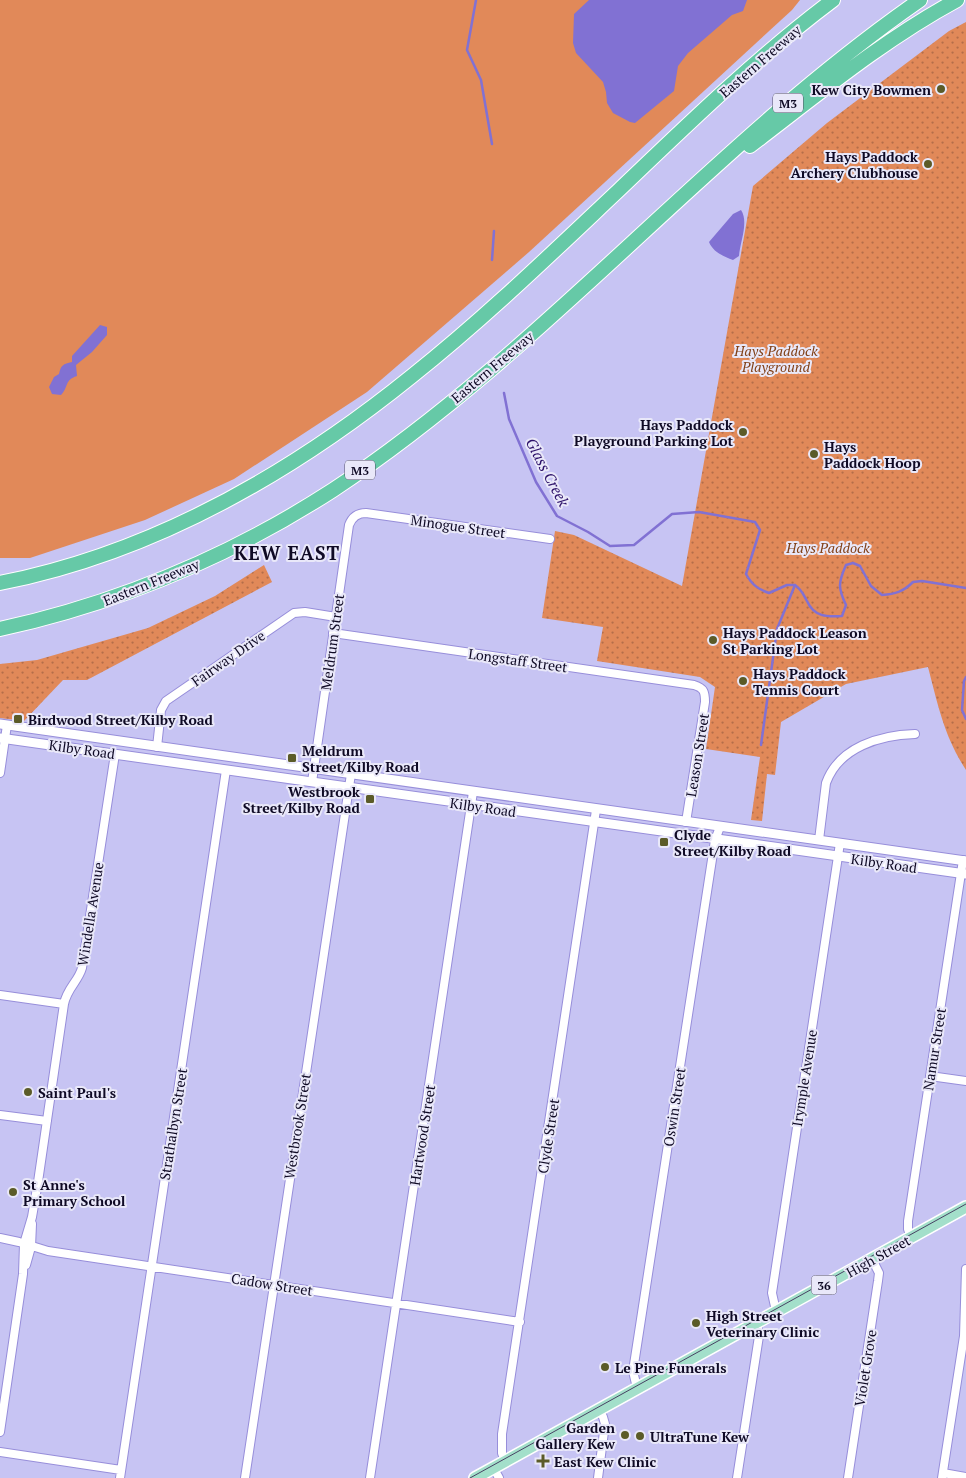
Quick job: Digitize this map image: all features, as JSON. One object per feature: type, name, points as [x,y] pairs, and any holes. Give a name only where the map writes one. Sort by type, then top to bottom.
[{"type":"highway","points":[[784,39],[824,0]]},
{"type":"highway","name":"Eastern Freeway","points":[[0,583],[86,560],[168,529],[249,488],[364,414],[471,327],[709,104],[784,39],[833,0]]},
{"type":"highway","name":"Eastern Freeway","points":[[0,629],[95,604],[156,582],[261,532],[332,490],[406,438],[475,383],[777,111],[857,46],[920,0]]},
{"type":"highway","points":[[663,214],[869,56],[924,19],[957,0]]},
{"type":"main road","name":"High Street","points":[[474,1478],[966,1207]]},
{"type":"street","name":"Minogue Street","points":[[366,513],[550,539]]},
{"type":"street","name":"Meldrum Street","points":[[312,782],[349,525],[356,514],[366,513]]},
{"type":"street","name":"Fairway Drive","points":[[156,746],[161,710],[166,701],[294,613],[304,612],[336,617]]},
{"type":"street","name":"Longstaff Street","points":[[334,633],[667,681],[701,688]]},
{"type":"street","name":"Leason Street","points":[[686,822],[705,702],[704,692],[701,688]]},
{"type":"street","name":"Kilby Road","points":[[4,725],[964,861]]},
{"type":"street","points":[[0,773],[4,725]]},
{"type":"street","points":[[819,840],[826,783],[837,764],[852,751],[871,741],[892,735],[915,734]]},
{"type":"street","name":"Kilby Road","points":[[3,738],[963,874]]},
{"type":"street","name":"Windella Avenue","points":[[0,1432],[6,1364],[28,1245],[64,1004],[67,992],[82,968],[115,754]]},
{"type":"street","name":"Strathalbyn Street","points":[[121,1474],[226,770]]},
{"type":"street","name":"Westbrook Street","points":[[244,1478],[351,774]]},
{"type":"street","name":"Hartwood Street","points":[[370,1478],[474,792]]},
{"type":"street","name":"Clyde Street","points":[[505,1461],[502,1453],[502,1434],[596,810]]},
{"type":"street","name":"Oswin Street","points":[[638,1388],[634,1371],[715,840],[720,827]]},
{"type":"street","name":"Irymple Avenue","points":[[776,1312],[772,1293],[840,843]]},
{"type":"street","name":"Namur Street","points":[[911,1238],[908,1221],[964,861]]},
{"type":"street","points":[[0,994],[64,1004]]},
{"type":"street","points":[[930,1076],[966,1081]]},
{"type":"street","points":[[0,1115],[47,1121]]},
{"type":"street","name":"Cadow Street","points":[[0,1238],[48,1251],[520,1322]]},
{"type":"street","name":"Violet Grove","points":[[848,1478],[879,1273],[872,1259]]},
{"type":"street","points":[[966,1269],[964,1336],[942,1476],[966,1477]]},
{"type":"street","points":[[737,1478],[759,1336],[757,1322]]},
{"type":"street","points":[[598,1478],[605,1424],[599,1410]]},
{"type":"street","points":[[0,1452],[121,1474]]},
{"type":"street","points":[[493,1467],[499,1478]]},
{"type":"green space","points":[[0,0],[800,0],[792,10],[529,252],[367,392],[234,479],[145,520],[30,558],[0,558]]},
{"type":"green space","name":"Hays Paddock","points":[[966,22],[966,770],[947,732],[928,667],[846,684],[781,722],[775,775],[767,774],[762,821],[751,820],[760,757],[706,749],[715,687],[700,677],[597,661],[603,627],[542,618],[555,531],[574,535],[682,586],[753,186],[827,123],[949,31]]},
{"type":"green space","points":[[264,565],[272,582],[87,680],[63,680],[24,721],[0,718],[0,664],[37,660],[148,628],[215,596]]},
{"type":"shaded area","points":[[589,0],[747,0],[743,11],[732,15],[688,53],[678,66],[674,91],[635,123],[613,113],[607,103],[603,82],[576,53],[573,43],[574,14]]},
{"type":"shaded area","points":[[741,210],[744,220],[743,232],[739,256],[733,260],[716,251],[709,242],[733,214]]},
{"type":"shaded area","points":[[100,325],[107,327],[107,335],[92,352],[76,365],[77,376],[68,382],[61,395],[52,394],[49,387],[54,377],[59,374],[63,365],[72,362],[72,356]]},
{"type":"waterway","name":"Glass Creek","points":[[476,0],[467,50],[481,80],[492,144]]},
{"type":"waterway","name":"Glass Creek","points":[[492,260],[494,231]]},
{"type":"waterway","name":"Glass Creek","points":[[504,393],[509,419],[536,482],[557,516],[610,546],[634,545],[672,514],[699,512],[755,522],[760,530],[746,574],[748,578],[756,586],[769,593],[787,585],[795,585],[801,590],[813,610],[822,615],[842,616],[846,605],[840,590],[841,576],[846,565],[853,563],[860,566],[871,586],[882,595],[899,592],[913,582],[922,581],[966,588]]},
{"type":"waterway","points":[[761,745],[777,629],[795,585]]},
{"type":"waterway","name":"Glass Creek","points":[[966,677],[964,681],[962,710],[966,719]]},
{"type":"tram line","points":[[470,1478],[966,1204]]},
{"type":"place","name":"Kew City Bowmen","points":[[941,89]]},
{"type":"place","name":"Hays Paddock Archery Clubhouse","points":[[928,164]]},
{"type":"place","name":"Hays Paddock Playground Parking Lot","points":[[743,432]]},
{"type":"place","name":"Hays Paddock Hoop","points":[[814,454]]},
{"type":"place","name":"Hays Paddock Leason St Parking Lot","points":[[713,640]]},
{"type":"place","name":"Hays Paddock Tennis Court","points":[[743,681]]},
{"type":"place","name":"Birdwood Street/Kilby Road","points":[[18,719]]},
{"type":"place","name":"Meldrum Street/Kilby Road","points":[[292,758]]},
{"type":"place","name":"Westbrook Street/Kilby Road","points":[[370,799]]},
{"type":"place","name":"Clyde Street/Kilby Road","points":[[664,842]]},
{"type":"place","name":"Saint Paul's","points":[[28,1092]]},
{"type":"place","name":"St Anne's Primary School","points":[[13,1192]]},
{"type":"place","name":"High Street Veterinary Clinic","points":[[696,1323]]},
{"type":"place","name":"Le Pine Funerals","points":[[605,1367]]},
{"type":"place","name":"Garden Gallery Kew","points":[[625,1435]]},
{"type":"place","name":"UltraTune Kew","points":[[640,1436]]},
{"type":"place","name":"East Kew Clinic","points":[[543,1461]]},
{"type":"district","name":"KEW EAST","points":[[287,552]]},
{"type":"park label","name":"Hays Paddock Playground","points":[[776,358]]}]
